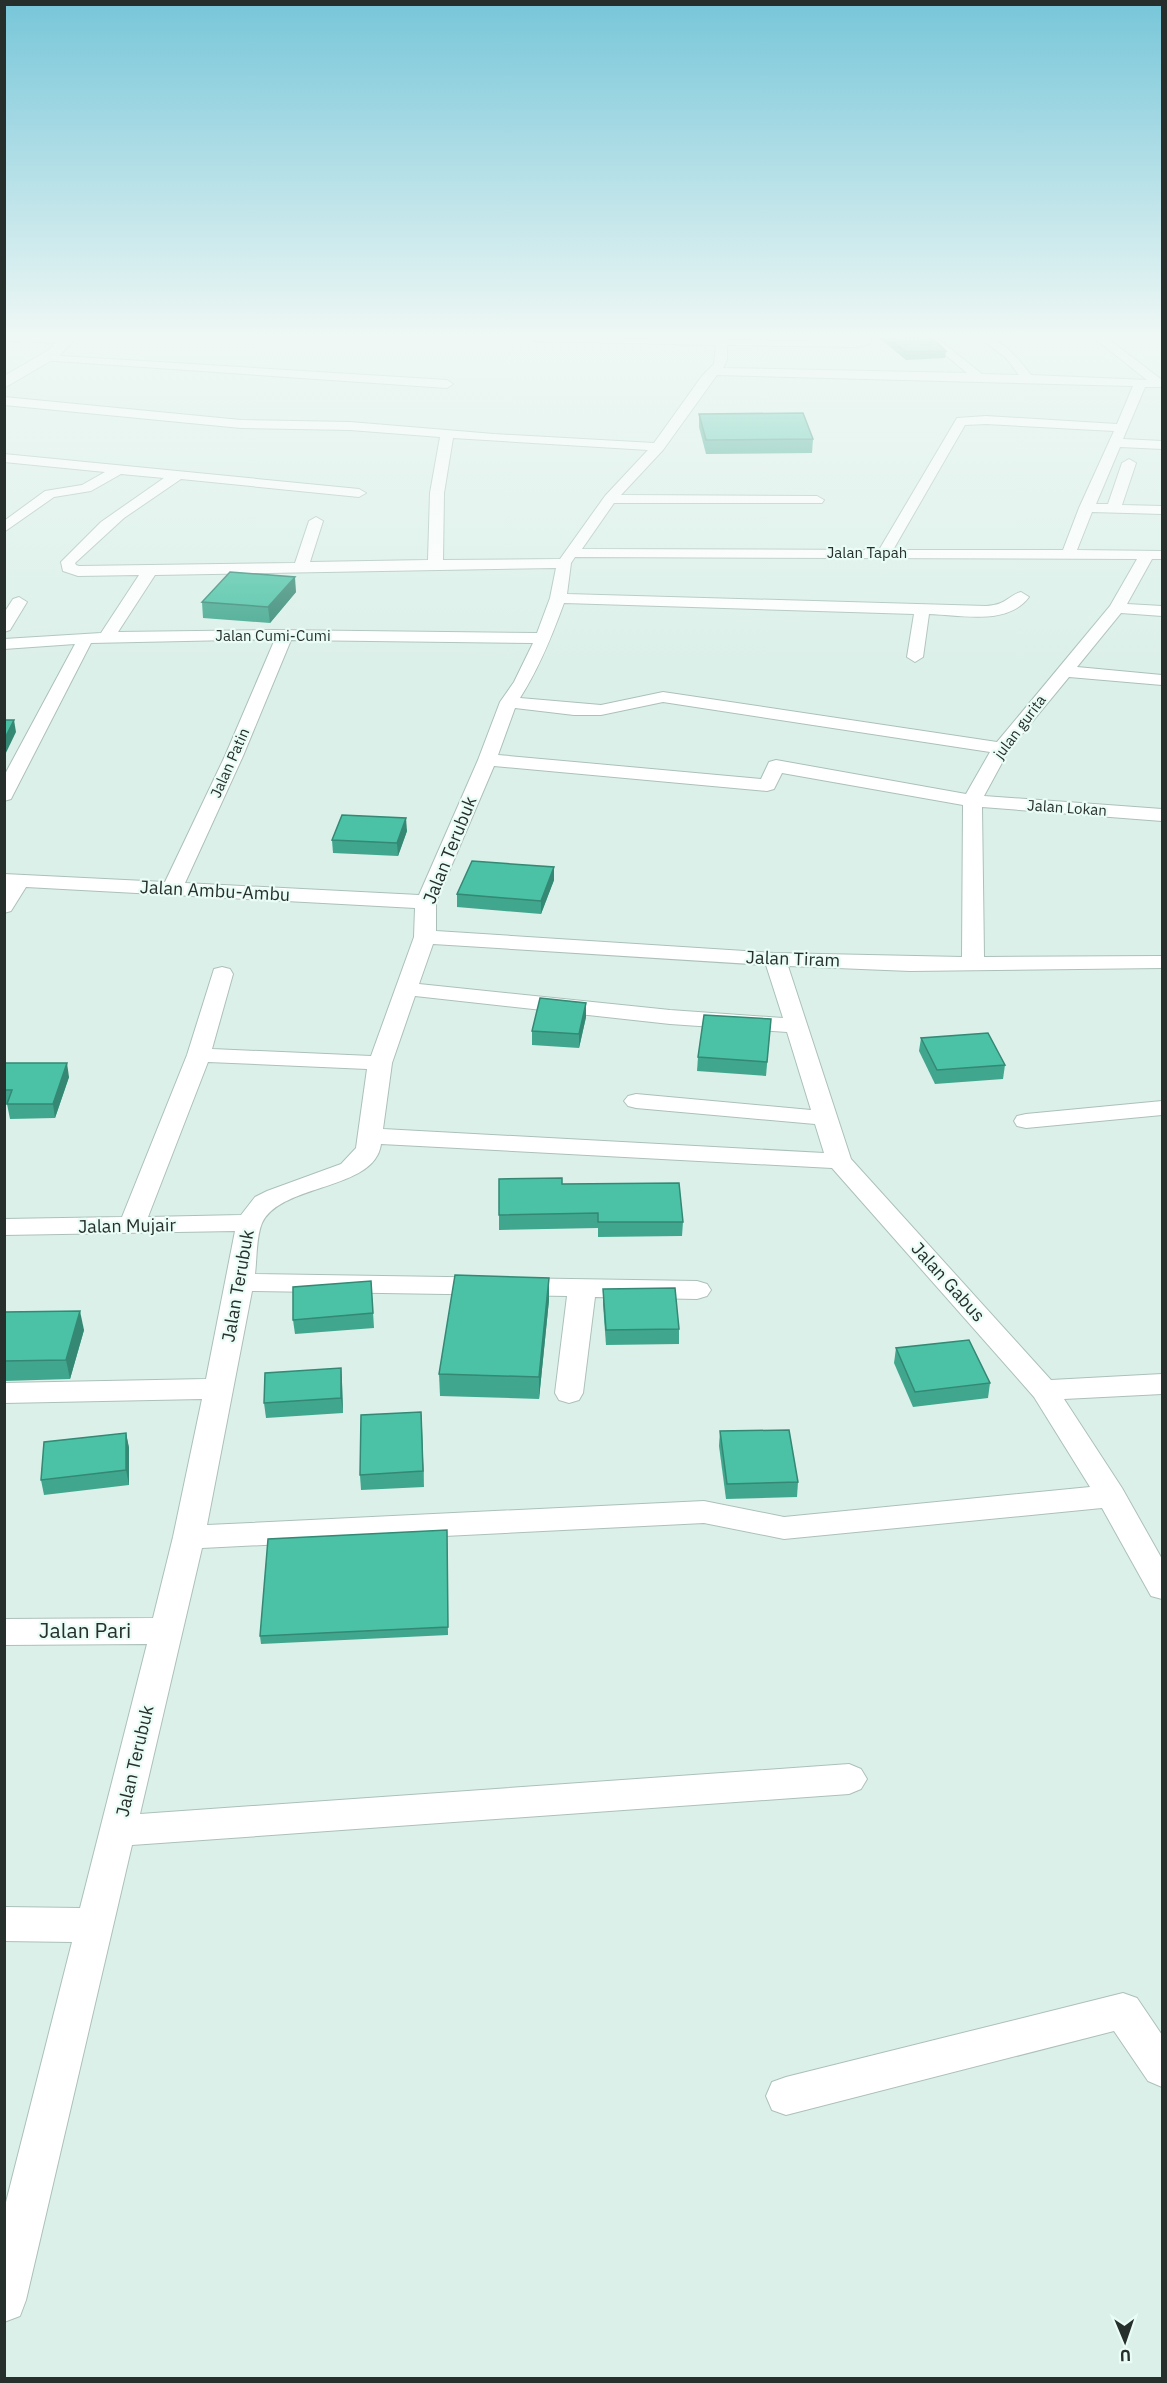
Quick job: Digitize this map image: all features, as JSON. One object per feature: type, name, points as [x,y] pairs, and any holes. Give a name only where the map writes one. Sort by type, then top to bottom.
[{"type":"street","points":[[435,563],[437,493],[444,449]]},
{"type":"street","name":"Jalan Terubuk","points":[[4,2300],[189,1537],[240,1282],[249,1223],[264,1203],[276,1196],[350,1170],[368,1150],[380,1063],[425,937],[426,902],[487,760],[509,702],[522,682],[543,638],[558,598],[568,558],[610,499],[656,449]]},
{"type":"street","points":[[884,552],[944,449]]},
{"type":"street","points":[[1069,553],[1086,508],[1113,449]]},
{"type":"street","points":[[4,458],[359,493]]},
{"type":"street","points":[[1113,508],[1129,464]]},
{"type":"street","points":[[4,528],[50,494],[86,488],[118,470]]},
{"type":"street","name":"Jalan Tapah","points":[[177,476],[110,520],[87,540],[67,566],[78,571],[884,552],[1155,554]]},
{"type":"street","points":[[1099,480],[1121,482]]},
{"type":"street","points":[[610,499],[817,500]]},
{"type":"street","points":[[1086,508],[1162,510]]},
{"type":"street","points":[[301,567],[316,521]]},
{"type":"street","name":"julan gurita","points":[[973,963],[972,801],[1001,748],[1117,608],[1155,554]]},
{"type":"street","points":[[107,637],[150,570]]},
{"type":"street","points":[[558,598],[922,610],[1004,609],[1016,604],[1021,597]]},
{"type":"street","points":[[4,627],[20,602]]},
{"type":"street","points":[[1117,608],[1162,611]]},
{"type":"street","points":[[915,657],[922,610]]},
{"type":"street","name":"Jalan Cumi-Cumi","points":[[4,644],[107,637],[285,635],[543,638]]},
{"type":"street","name":"Jalan Patin","points":[[172,889],[234,756],[285,635]]},
{"type":"street","points":[[4,795],[86,638]]},
{"type":"street","points":[[1063,671],[1162,680]]},
{"type":"street","points":[[509,702],[595,710],[613,709],[650,698],[663,697],[1001,748]]},
{"type":"street","name":"Jalan Lokan","points":[[487,760],[767,786],[776,766],[972,801],[1162,815]]},
{"type":"street","points":[[4,907],[12,880]]},
{"type":"street","name":"Jalan Ambu-Ambu","points":[[12,880],[426,902]]},
{"type":"street","name":"Jalan Tiram","points":[[425,937],[775,959],[973,963],[1162,962]]},
{"type":"street","name":"Jalan Gabus","points":[[775,959],[839,1161],[1044,1390],[1111,1496],[1162,1587]]},
{"type":"street","points":[[131,1226],[199,1055],[222,974]]},
{"type":"street","points":[[408,989],[681,1019],[795,1026]]},
{"type":"street","points":[[199,1055],[380,1063]]},
{"type":"street","points":[[636,1101],[825,1118]]},
{"type":"street","points":[[1026,1120],[1162,1108]]},
{"type":"street","points":[[371,1137],[839,1161]]},
{"type":"street","name":"Jalan Mujair","points":[[4,1227],[249,1223]]},
{"type":"street","points":[[240,1282],[697,1290]]},
{"type":"street","points":[[569,1394],[582,1288]]},
{"type":"street","points":[[1044,1390],[1162,1384]]},
{"type":"street","points":[[4,1393],[219,1389]]},
{"type":"street","points":[[189,1537],[705,1512],[724,1514],[762,1525],[784,1528],[1111,1496]]},
{"type":"street","name":"Jalan Pari","points":[[4,1632],[166,1631]]},
{"type":"street","points":[[119,1831],[849,1779]]},
{"type":"street","points":[[4,1924],[96,1925]]},
{"type":"street","points":[[786,2097],[1123,2011],[1162,2068]]},
{"type":"building","points":[[230,572],[295,577],[268,607],[202,602]]},
{"type":"building","points":[[4,720],[14,720],[4,740]]},
{"type":"building","points":[[342,815],[406,818],[397,843],[332,840]]},
{"type":"building","points":[[472,861],[554,867],[541,901],[457,894]]},
{"type":"building","points":[[540,998],[586,1003],[579,1034],[532,1031]]},
{"type":"building","points":[[704,1015],[771,1019],[767,1062],[698,1057]]},
{"type":"building","points":[[988,1033],[1005,1065],[937,1070],[921,1038]]},
{"type":"building","points":[[4,1063],[67,1063],[53,1104],[7,1104],[12,1090],[4,1090]]},
{"type":"building","points":[[562,1178],[562,1184],[679,1183],[683,1222],[598,1222],[598,1213],[499,1215],[499,1179]]},
{"type":"building","points":[[455,1275],[549,1278],[539,1377],[439,1374]]},
{"type":"building","points":[[371,1281],[373,1313],[293,1320],[293,1287]]},
{"type":"building","points":[[675,1288],[679,1329],[606,1330],[603,1289]]},
{"type":"building","points":[[80,1311],[66,1360],[4,1361],[4,1312]]},
{"type":"building","points":[[969,1340],[990,1383],[915,1392],[896,1348]]},
{"type":"building","points":[[341,1368],[341,1398],[264,1403],[265,1373]]},
{"type":"building","points":[[421,1412],[423,1471],[360,1475],[361,1415]]},
{"type":"building","points":[[789,1430],[798,1482],[727,1484],[720,1431]]},
{"type":"building","points":[[126,1433],[126,1470],[41,1480],[44,1442]]},
{"type":"building","points":[[447,1530],[448,1627],[260,1636],[268,1539]]}]
